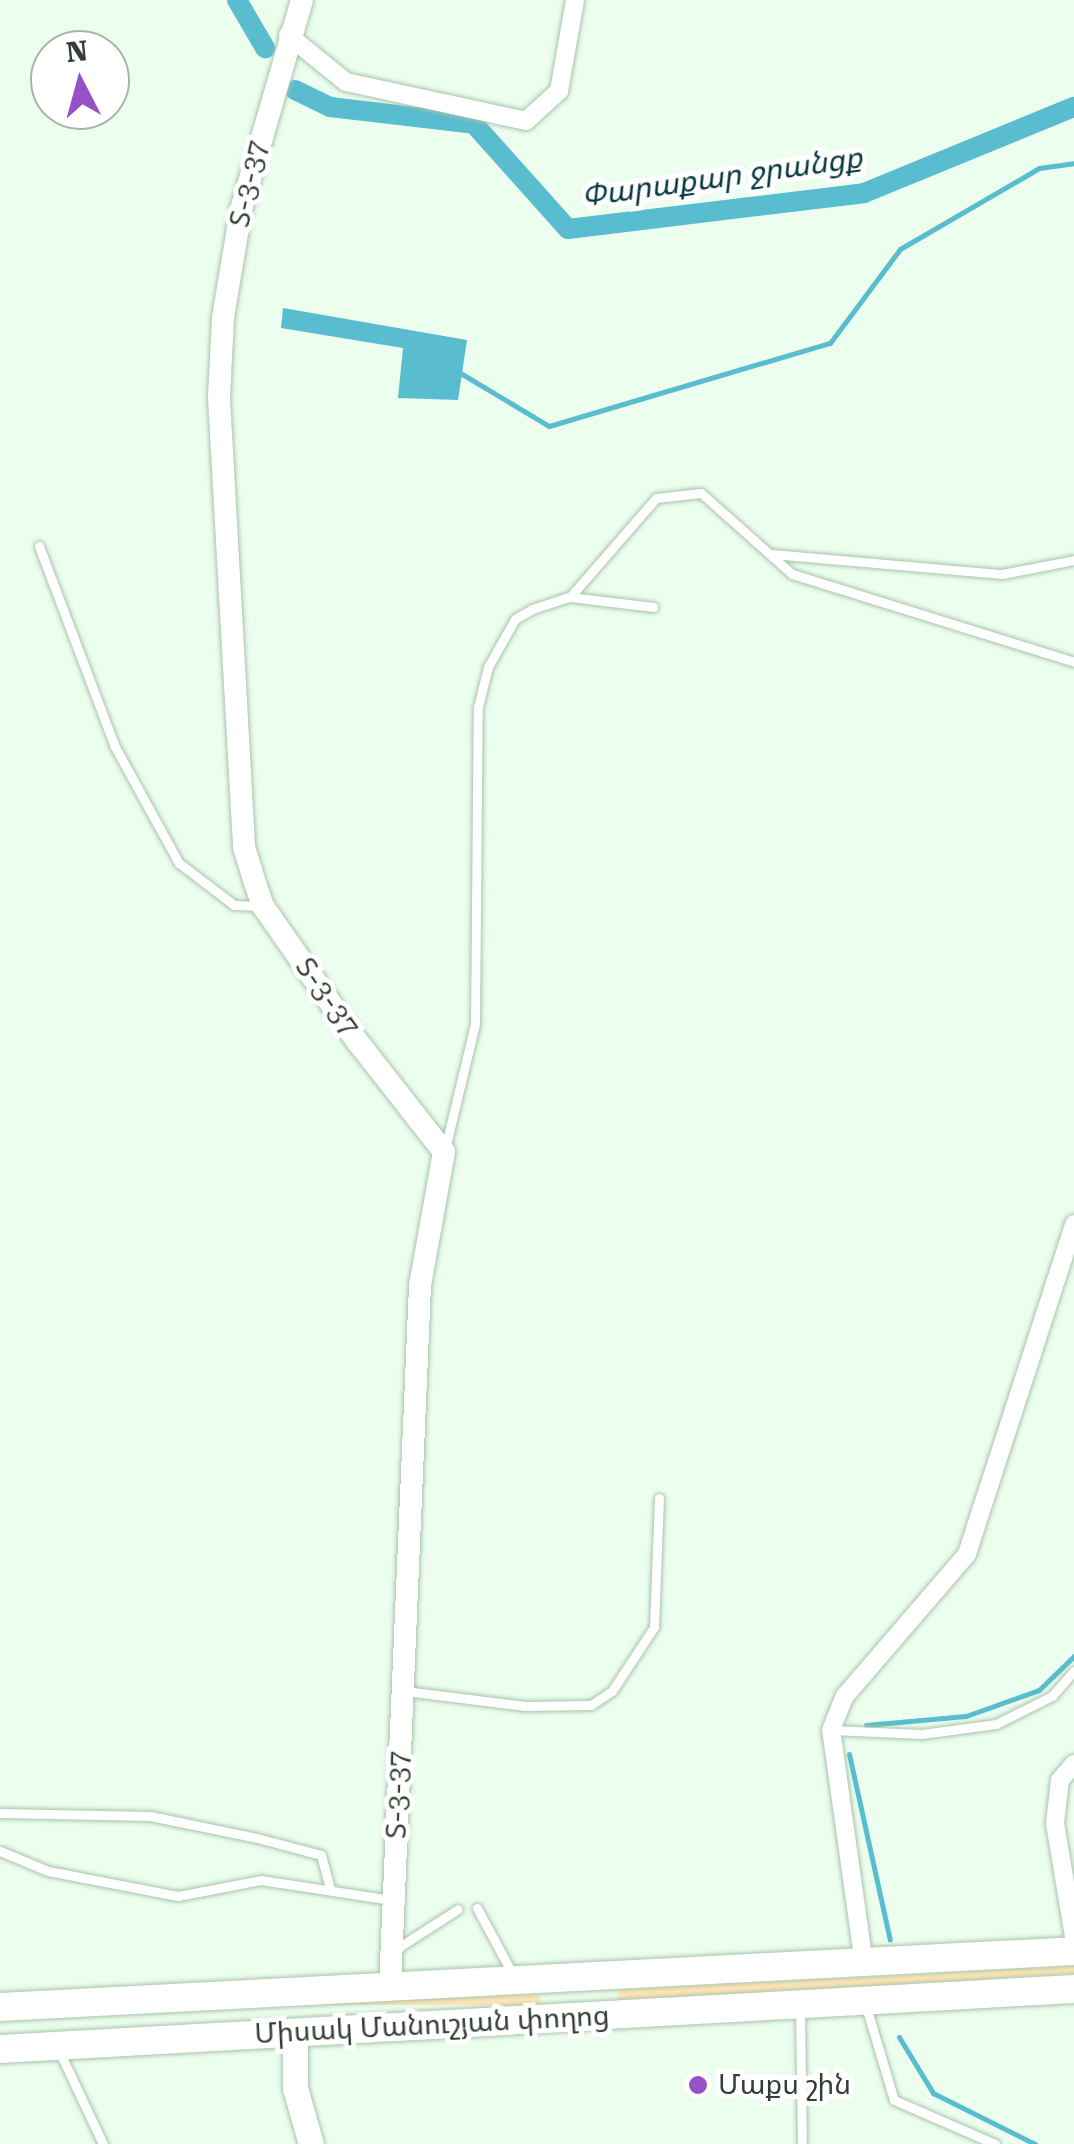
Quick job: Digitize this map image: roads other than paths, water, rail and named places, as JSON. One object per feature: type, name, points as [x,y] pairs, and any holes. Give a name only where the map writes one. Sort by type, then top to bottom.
[{"type":"highway","name":"Միսակ Մանուշյան փողոց","points":[[0,2007],[1074,1951]]},
{"type":"highway","points":[[576,1977],[587,1995],[576,2017]]},
{"type":"highway","name":"Միսակ Մանուշյան փողոց","points":[[0,2048],[1074,1988]]},
{"type":"main road","name":"Տ-3-37","points":[[302,0],[288,35],[242,210],[223,318],[219,398],[244,846],[263,906],[444,1152],[420,1286],[390,1987]]},
{"type":"main road","points":[[295,2032],[295,2088],[311,2144]]},
{"type":"street","points":[[288,35],[346,82],[526,121],[558,91],[575,0]]},
{"type":"street","points":[[864,1964],[831,1730],[844,1696],[944,1589],[968,1554],[1074,1224]]},
{"type":"street","points":[[1074,1764],[1060,1780],[1055,1822],[1074,1937]]},
{"type":"lane","points":[[444,1152],[475,1024],[478,707],[488,667],[515,620],[570,596],[656,498],[672,492],[701,493],[792,574],[1074,662]]},
{"type":"lane","points":[[39,546],[114,746],[180,863],[234,905],[263,906]]},
{"type":"lane","points":[[772,554],[1002,574],[1074,560]]},
{"type":"lane","points":[[570,596],[654,607]]},
{"type":"lane","points":[[402,1691],[525,1706],[591,1705],[612,1691],[654,1626],[659,1498]]},
{"type":"lane","points":[[831,1730],[922,1734],[996,1724],[1052,1696],[1074,1670]]},
{"type":"lane","points":[[0,1812],[150,1816],[257,1838],[321,1854],[330,1888]]},
{"type":"lane","points":[[0,1851],[67,1876],[178,1896],[261,1880],[394,1900]]},
{"type":"lane","points":[[477,1908],[516,1980]]},
{"type":"lane","points":[[392,1952],[458,1909]]},
{"type":"lane","points":[[865,2000],[894,2100],[995,2144]]},
{"type":"lane","points":[[800,2004],[802,2144]]},
{"type":"lane","points":[[56,2046],[104,2144]]},
{"type":"water","points":[[283,308],[467,340],[458,400],[398,398],[403,348],[281,328]]},
{"type":"waterway","name":"Փարաքար ջրանցք","points":[[237,0],[265,48]]},
{"type":"waterway","name":"Փարաքար ջրանցք","points":[[295,90],[330,107],[474,124],[568,229],[864,193],[1074,107]]},
{"type":"waterway","points":[[462,374],[549,426],[830,343],[900,249],[1039,168],[1074,163]]},
{"type":"waterway","points":[[866,1725],[966,1716],[1039,1690],[1074,1656]]},
{"type":"waterway","points":[[849,1754],[890,1940]]},
{"type":"waterway","points":[[899,2037],[933,2093],[1035,2144]]},
{"type":"place","name":"Մաքս շին","points":[[698,2085]]}]
